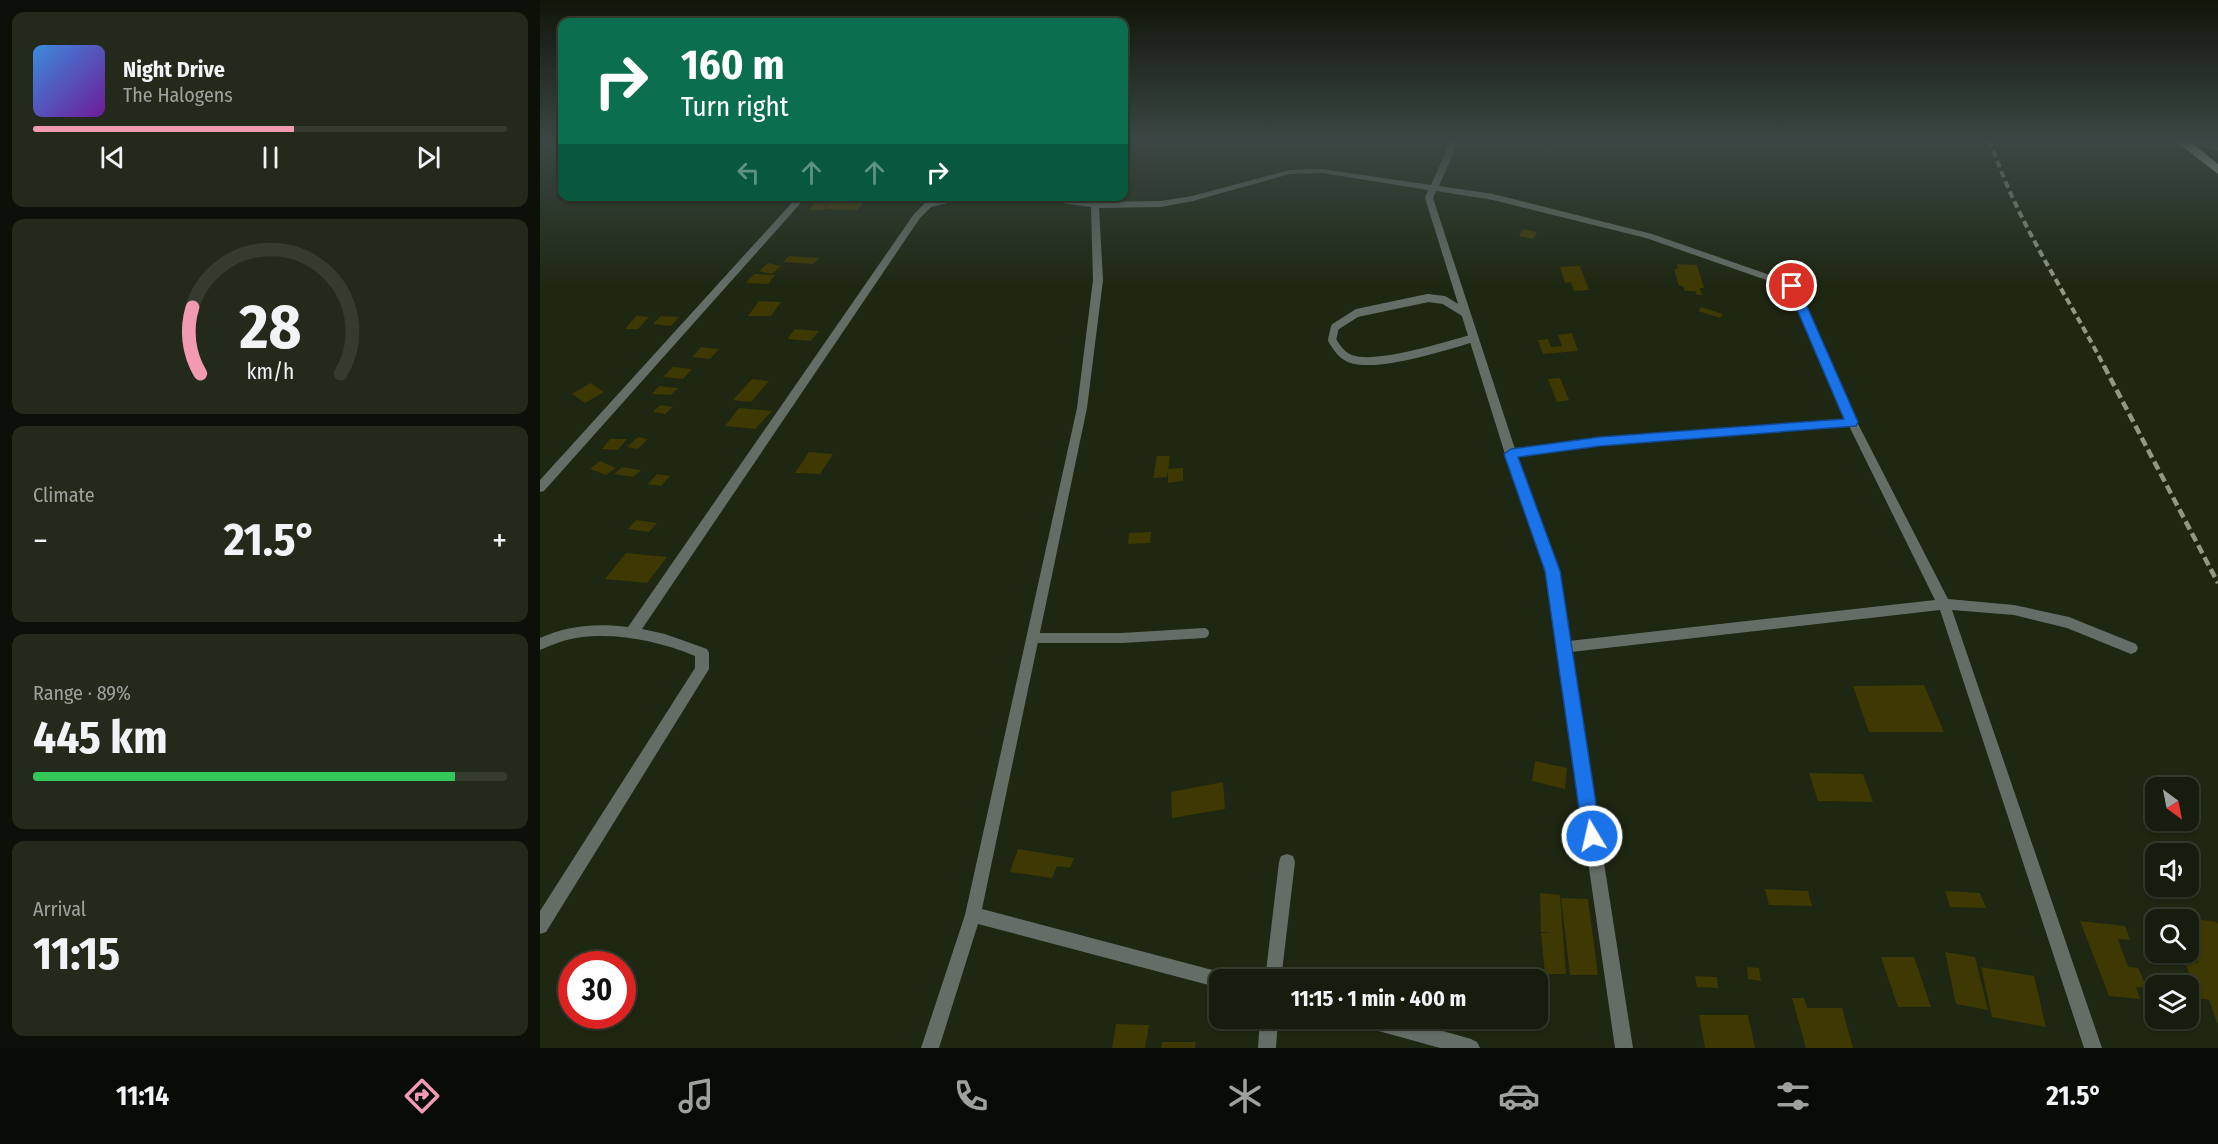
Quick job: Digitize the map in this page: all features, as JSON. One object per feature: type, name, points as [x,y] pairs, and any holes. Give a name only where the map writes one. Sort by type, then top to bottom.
[{"type":"street","points":[[1068,201],[1095,205],[1172,202],[1224,189]]},
{"type":"street","points":[[1432,189],[1429,198],[1465,313],[1552,571],[1624,1048]]},
{"type":"street","points":[[1444,189],[1493,197],[1649,236],[1792,286],[1852,422],[1944,604],[2093,1048]]},
{"type":"street","points":[[540,489],[799,201]]},
{"type":"street","points":[[633,631],[917,216],[928,205],[944,201]]},
{"type":"street","points":[[930,1048],[973,915],[1082,408],[1098,280],[1095,205]]},
{"type":"street","points":[[1511,454],[1600,441],[1852,422]]},
{"type":"street","points":[[1563,646],[1944,604],[2014,610],[2036,615],[2069,623],[2131,648]]},
{"type":"street","points":[[540,644],[568,632],[633,631],[690,647],[702,653],[702,669],[540,926]]},
{"type":"street","points":[[1274,969],[1287,862]]},
{"type":"street","points":[[973,915],[1209,977]]},
{"type":"street","points":[[1267,1048],[1268,1029]]},
{"type":"street","points":[[1403,1029],[1471,1048]]},
{"type":"lane","points":[[1465,313],[1451,302],[1438,297],[1428,298],[1357,313],[1335,327],[1332,340],[1340,354],[1352,361],[1371,362],[1473,338]]},
{"type":"lane","points":[[1032,638],[1122,638],[1204,633]]},
{"type":"building","points":[[816,201],[830,201],[823,210],[809,210]]},
{"type":"building","points":[[831,201],[865,201],[857,210],[825,209]]},
{"type":"building","points":[[1523,229],[1537,232],[1533,239],[1519,236]]},
{"type":"building","points":[[789,256],[819,258],[813,264],[783,262]]},
{"type":"building","points":[[768,263],[781,266],[772,274],[759,271]]},
{"type":"building","points":[[1677,264],[1697,265],[1704,288],[1700,288],[1702,295],[1697,295],[1695,291],[1685,291],[1683,286],[1679,286],[1674,269],[1678,269]]},
{"type":"building","points":[[1580,266],[1589,290],[1574,291],[1571,282],[1565,283],[1560,267]]},
{"type":"building","points":[[754,274],[775,275],[768,284],[746,283]]},
{"type":"building","points":[[759,301],[781,302],[771,316],[748,316]]},
{"type":"building","points":[[1701,307],[1723,314],[1720,318],[1698,311]]},
{"type":"building","points":[[636,316],[649,317],[638,329],[625,329]]},
{"type":"building","points":[[661,316],[679,317],[671,326],[653,324]]},
{"type":"building","points":[[795,329],[819,331],[811,341],[787,339]]},
{"type":"building","points":[[1572,333],[1578,351],[1543,354],[1538,340],[1548,339],[1551,347],[1562,346],[1558,335]]},
{"type":"building","points":[[701,347],[719,349],[710,359],[692,357]]},
{"type":"building","points":[[673,367],[692,369],[683,379],[663,377]]},
{"type":"building","points":[[1560,378],[1569,400],[1557,402],[1548,379]]},
{"type":"building","points":[[752,379],[769,381],[751,402],[733,400]]},
{"type":"building","points":[[590,383],[604,392],[585,403],[572,394]]},
{"type":"building","points":[[659,386],[678,388],[671,395],[652,394]]},
{"type":"building","points":[[660,405],[673,407],[665,414],[653,412]]},
{"type":"building","points":[[739,408],[772,411],[755,429],[725,426]]},
{"type":"building","points":[[638,437],[648,439],[638,449],[627,447]]},
{"type":"building","points":[[610,439],[627,439],[618,450],[602,449]]},
{"type":"building","points":[[809,452],[833,454],[820,474],[795,473]]},
{"type":"building","points":[[1157,456],[1170,456],[1167,477],[1153,478]]},
{"type":"building","points":[[600,461],[616,468],[606,475],[590,469]]},
{"type":"building","points":[[622,467],[641,470],[633,477],[614,474]]},
{"type":"building","points":[[1183,468],[1183,481],[1168,483],[1168,469]]},
{"type":"building","points":[[657,474],[670,476],[661,486],[648,484]]},
{"type":"building","points":[[636,520],[657,523],[649,532],[628,529]]},
{"type":"building","points":[[1151,532],[1150,543],[1128,544],[1129,533]]},
{"type":"building","points":[[626,553],[667,557],[647,583],[605,579]]},
{"type":"building","points":[[1924,685],[1944,732],[1869,732],[1853,686]]},
{"type":"building","points":[[1535,761],[1567,768],[1565,789],[1532,781]]},
{"type":"building","points":[[1809,773],[1863,774],[1873,802],[1818,801]]},
{"type":"building","points":[[1223,782],[1225,809],[1172,818],[1171,792]]},
{"type":"building","points":[[1018,849],[1074,858],[1070,868],[1057,866],[1052,878],[1010,872]]},
{"type":"building","points":[[1765,889],[1808,891],[1812,906],[1769,905]]},
{"type":"building","points":[[1945,891],[1980,893],[1986,908],[1950,907]]},
{"type":"building","points":[[1540,893],[1560,895],[1566,974],[1548,974],[1548,969],[1545,969],[1541,933],[1553,933],[1541,932]]},
{"type":"building","points":[[1561,898],[1588,899],[1598,975],[1570,975]]},
{"type":"building","points":[[2199,920],[2217,922],[2218,1025],[2209,1000],[2199,998],[2199,975],[2190,975],[2185,963],[2199,963]]},
{"type":"building","points":[[2080,921],[2125,926],[2130,940],[2118,939],[2128,967],[2138,968],[2145,988],[2136,987],[2140,999],[2109,996]]},
{"type":"building","points":[[1945,952],[1975,957],[1988,1010],[1956,1004]]},
{"type":"building","points":[[1881,957],[1914,957],[1931,1007],[1898,1007]]},
{"type":"building","points":[[1747,967],[1759,968],[1761,981],[1748,979]]},
{"type":"building","points":[[1981,967],[2034,976],[2046,1027],[1992,1017]]},
{"type":"building","points":[[1695,976],[1717,977],[1718,988],[1697,987]]},
{"type":"building","points":[[1792,998],[1804,998],[1807,1008],[1842,1008],[1853,1048],[1806,1048]]},
{"type":"building","points":[[1699,1015],[1748,1015],[1755,1048],[1705,1048]]},
{"type":"building","points":[[1116,1024],[1149,1025],[1145,1048],[1112,1048]]},
{"type":"building","points":[[1162,1042],[1196,1042],[1195,1048],[1161,1048]]},
{"type":"railway","points":[[2009,189],[2105,368]]},
{"type":"railway","points":[[2104,366],[2218,583]]},
{"type":"route","points":[[1592,836],[1552,571],[1511,454],[1600,441],[1852,422],[1792,286]]}]
